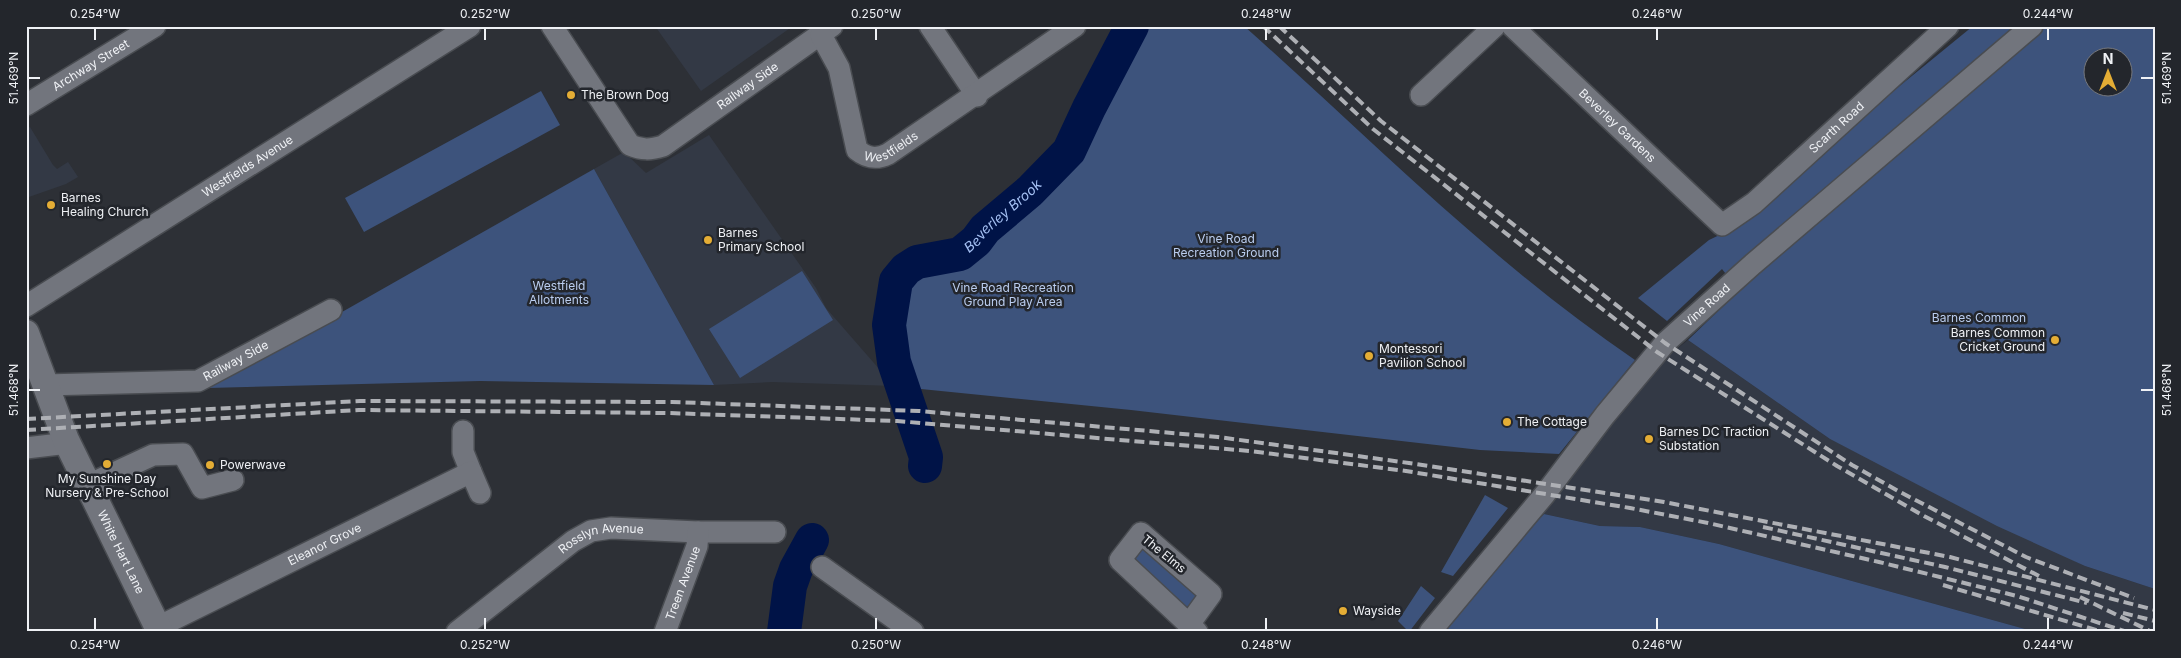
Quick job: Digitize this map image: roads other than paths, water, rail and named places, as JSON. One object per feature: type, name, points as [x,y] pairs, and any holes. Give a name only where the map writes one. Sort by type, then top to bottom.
[{"type":"street","name":"Archway Street","points":[[26,106],[155,26]]},
{"type":"street","name":"Westfields Avenue","points":[[26,306],[470,26]]},
{"type":"street","name":"Railway Side","points":[[552,26],[630,145],[641,150],[663,146],[826,30]]},
{"type":"street","points":[[930,26],[977,96]]},
{"type":"street","name":"Westfields","points":[[826,30],[839,68],[857,150],[872,158],[881,158],[977,96],[1076,26]]},
{"type":"street","points":[[1421,95],[1494,26]]},
{"type":"street","name":"Beverley Gardens","points":[[1512,26],[1722,225]]},
{"type":"street","name":"Scarth Road","points":[[1722,225],[1754,203],[1948,26]]},
{"type":"street","name":"Vine Road","points":[[1430,632],[1545,494],[1605,415],[1666,343],[1753,264],[2032,26]]},
{"type":"street","name":"Railway Side","points":[[45,385],[198,381],[331,310]]},
{"type":"street","name":"White Hart Lane","points":[[26,333],[68,443],[159,629]]},
{"type":"street","points":[[464,431],[463,452],[480,493]]},
{"type":"street","points":[[26,448],[68,443]]},
{"type":"street","points":[[88,485],[153,455],[183,454],[202,488],[233,480]]},
{"type":"street","name":"Eleanor Grove","points":[[159,629],[470,472]]},
{"type":"street","name":"Rosslyn Avenue","points":[[464,630],[573,541],[591,531],[611,528],[698,532],[775,532]]},
{"type":"street","name":"Treen Avenue","points":[[665,632],[697,546],[698,532]]},
{"type":"street","points":[[822,568],[913,632]]},
{"type":"waterway","name":"Beverley Brook","points":[[925,466],[926,457],[894,362],[889,325],[896,281],[906,269],[917,262],[960,254],[976,241],[985,229],[1030,191],[1069,151],[1132,26]]},
{"type":"waterway","points":[[893,267],[893,276],[896,281]]},
{"type":"waterway","name":"Beverley Brook","points":[[784,632],[790,586],[796,569],[812,540]]},
{"type":"railway","points":[[1263,26],[1373,129],[1657,352],[1837,466],[1924,516],[2039,576]]},
{"type":"railway","points":[[1279,26],[1381,121],[1665,343],[1852,465],[1900,492],[2026,557],[2134,598]]},
{"type":"railway","points":[[26,419],[360,401],[672,402],[919,411],[1218,437],[1409,463],[1664,502],[1950,557],[2155,610]]},
{"type":"railway","points":[[26,430],[359,410],[668,413],[897,421],[1250,451],[1406,471],[1630,508],[1708,523],[2017,596],[2127,632]]},
{"type":"railway","points":[[1763,527],[1945,567],[2087,603]]},
{"type":"railway","points":[[1943,585],[2103,632]]},
{"type":"railway","points":[[2080,597],[2152,632]]},
{"type":"railway","points":[[2123,613],[2155,621]]},
{"type":"place","name":"The Brown Dog","points":[[571,95]]},
{"type":"place","name":"Barnes Healing Church","points":[[51,205]]},
{"type":"place","name":"Barnes Primary School","points":[[708,240]]},
{"type":"place","name":"Barnes Common Cricket Ground","points":[[2055,340]]},
{"type":"place","name":"Montessori Pavilion School","points":[[1369,356]]},
{"type":"place","name":"The Cottage","points":[[1507,422]]},
{"type":"place","name":"Barnes DC Traction Substation","points":[[1649,439]]},
{"type":"place","name":"My Sunshine Day Nursery & Pre-School","points":[[107,464]]},
{"type":"place","name":"Powerwave","points":[[210,465]]},
{"type":"place","name":"Wayside","points":[[1343,611]]},
{"type":"park label","name":"Vine Road Recreation Ground","points":[[1226,246]]},
{"type":"park label","name":"Westfield Allotments","points":[[559,293]]},
{"type":"park label","name":"Vine Road Recreation Ground Play Area","points":[[1013,295]]},
{"type":"park label","name":"Barnes Common","points":[[1979,318]]}]
